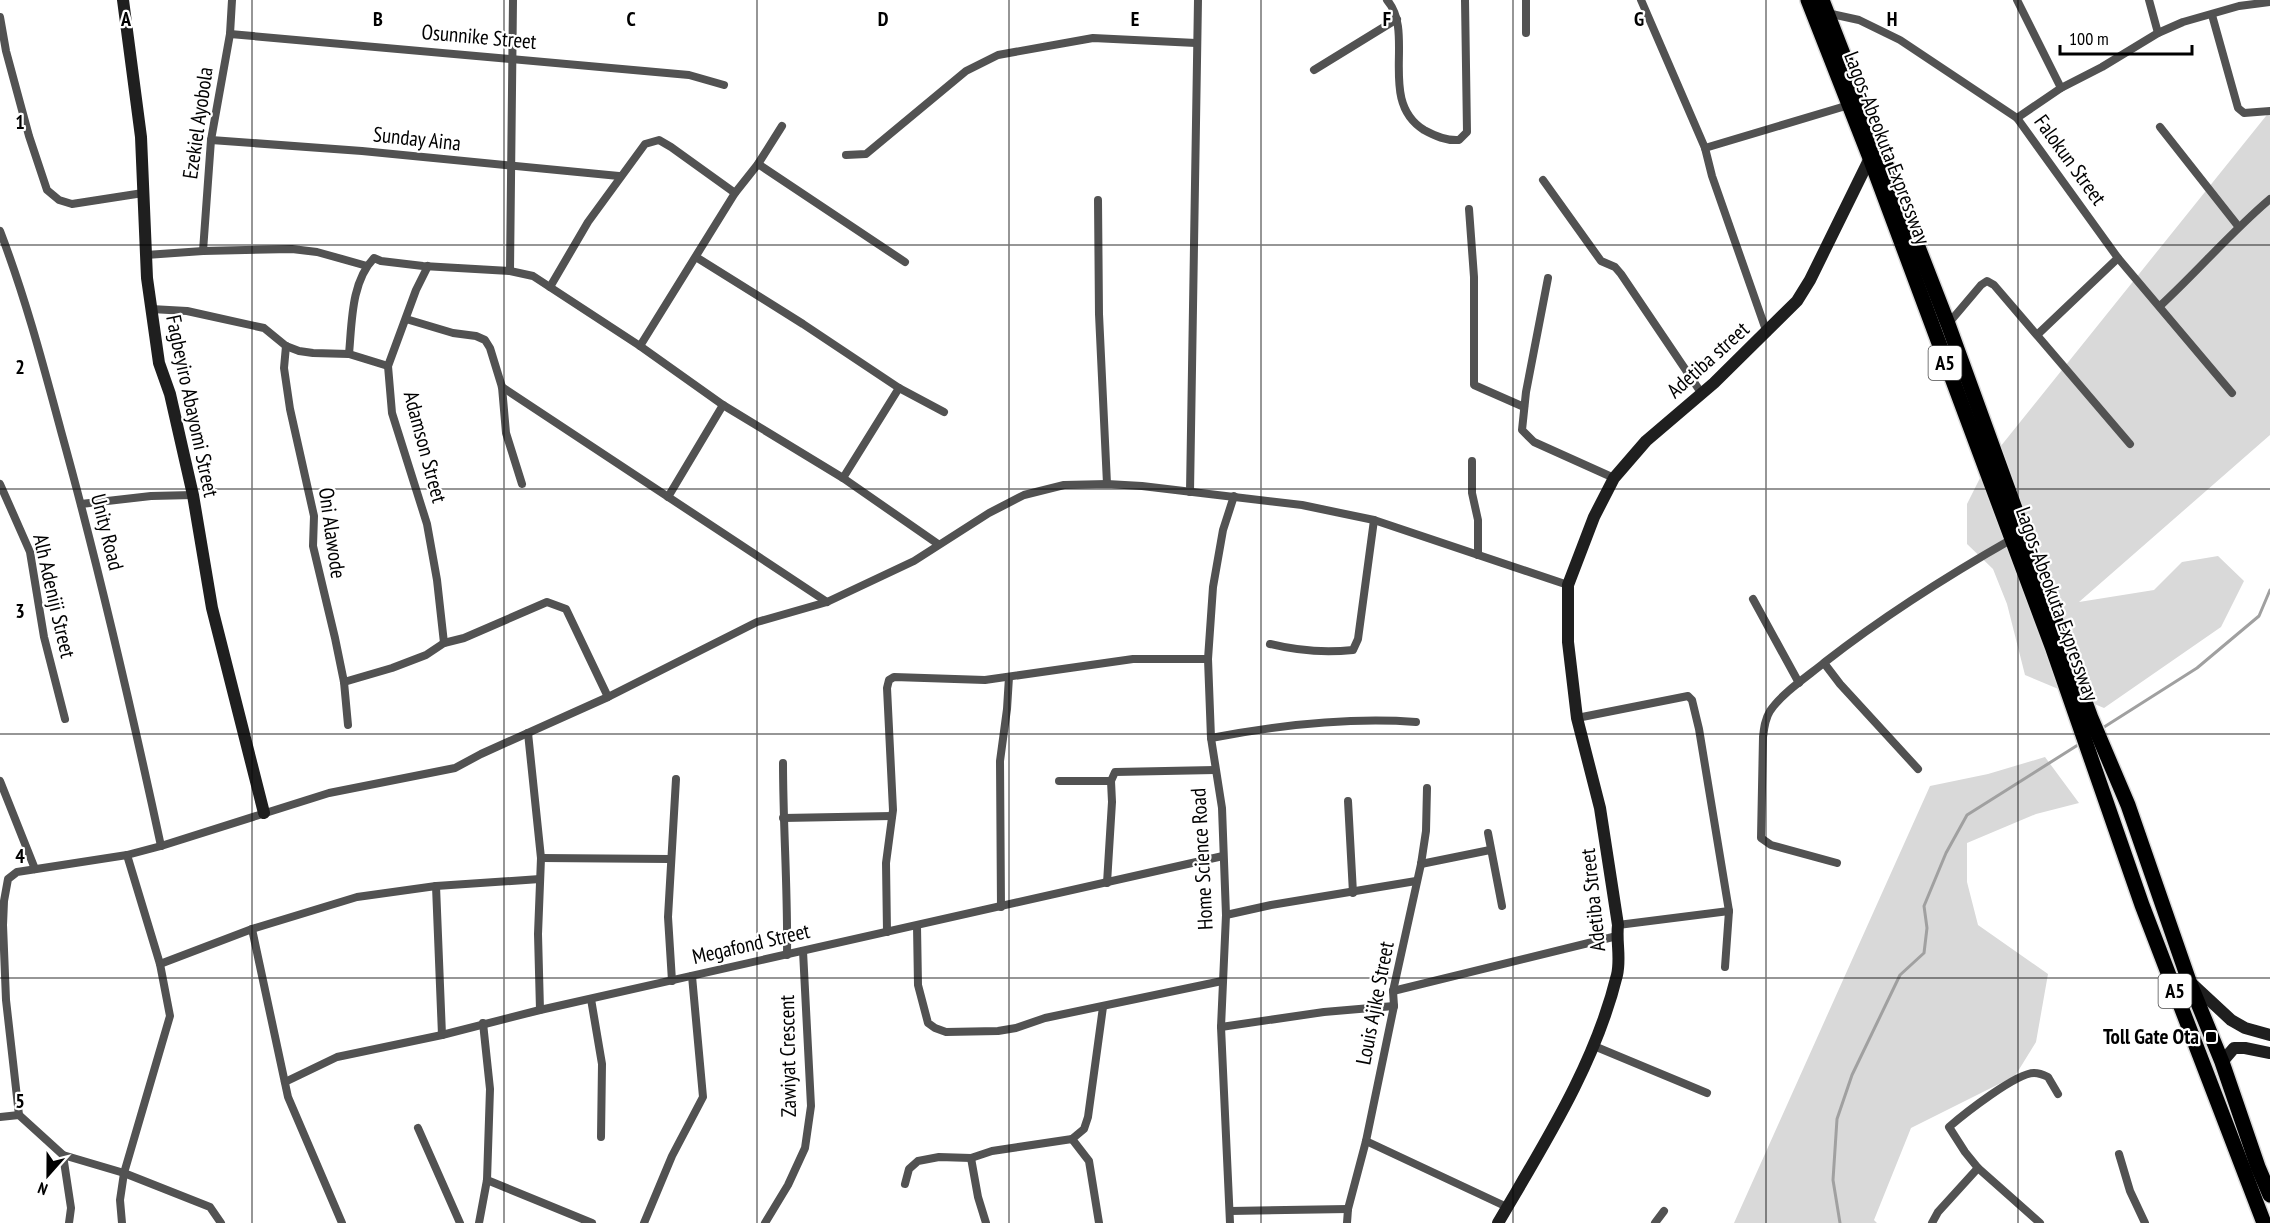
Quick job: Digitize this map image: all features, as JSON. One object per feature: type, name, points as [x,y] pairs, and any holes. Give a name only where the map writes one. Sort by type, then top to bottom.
[{"type":"highway","name":"Lagos-Abeokuta Expressway","points":[[1808,0],[1870,158],[2054,650],[2085,722],[2104,747],[2128,805],[2189,981],[2264,1168],[2270,1196]]},
{"type":"highway","name":"Lagos-Abeokuta Expressway","points":[[1825,6],[1948,324],[2085,722],[2090,757],[2142,905],[2264,1223]]},
{"type":"highway","points":[[2142,905],[2159,898]]},
{"type":"street","name":"Fagbeyiro Abayomi Street","points":[[123,0],[141,137],[146,255],[159,363],[170,394],[193,495],[212,608],[264,813]]},
{"type":"street","name":"Ezekiel Ayobola","points":[[203,251],[211,140],[230,34],[232,0]]},
{"type":"street","points":[[510,271],[513,0]]},
{"type":"street","points":[[1190,492],[1198,0]]},
{"type":"street","points":[[1387,0],[1397,19],[1398,64],[1403,108],[1419,126],[1432,135],[1450,141],[1459,140],[1467,132],[1465,0]]},
{"type":"street","points":[[1526,0],[1526,33]]},
{"type":"street","points":[[1641,0],[1705,148],[1712,176],[1767,333]]},
{"type":"street","points":[[2017,0],[2061,88]]},
{"type":"street","points":[[2149,0],[2158,33]]},
{"type":"street","points":[[2017,118],[2061,88],[2158,33],[2183,22],[2239,6],[2264,2]]},
{"type":"street","name":"Falokun Street","points":[[1825,6],[1900,40],[2017,118],[2118,258],[2232,393]]},
{"type":"street","points":[[2212,15],[2238,108],[2244,113],[2270,111]]},
{"type":"street","points":[[0,17],[29,136],[47,190],[59,200],[72,204],[143,193]]},
{"type":"street","points":[[1314,70],[1397,19]]},
{"type":"street","name":"Osunnike Street","points":[[230,34],[689,75],[724,85]]},
{"type":"street","points":[[846,155],[866,154],[966,71],[998,55],[1093,38],[1197,43]]},
{"type":"street","points":[[1705,148],[1849,105]]},
{"type":"street","points":[[640,346],[735,193],[758,164],[782,126]]},
{"type":"street","points":[[2160,127],[2238,226]]},
{"type":"street","name":"Sunday Aina","points":[[211,140],[362,151],[619,176]]},
{"type":"street","points":[[550,287],[588,222],[619,176],[645,144],[659,140],[735,193]]},
{"type":"street","name":"Adetiba street","points":[[1568,585],[1594,517],[1614,478],[1646,441],[1702,394],[1767,333],[1797,301],[1810,280],[1870,158]]},
{"type":"street","points":[[758,164],[905,262]]},
{"type":"street","points":[[1543,180],[1601,261],[1615,267],[1621,274],[1702,394]]},
{"type":"street","points":[[2160,306],[2202,267],[2238,226],[2270,199]]},
{"type":"street","points":[[1098,200],[1098,314],[1107,484]]},
{"type":"street","points":[[1469,209],[1474,277],[1474,385],[1524,407]]},
{"type":"street","name":"Unity Road","points":[[0,231],[47,378],[81,504],[116,644],[161,846]]},
{"type":"street","points":[[146,255],[292,249],[317,252],[367,266]]},
{"type":"street","points":[[696,256],[899,388],[944,412]]},
{"type":"street","points":[[349,354],[354,299],[367,266],[374,258],[381,261],[428,266],[510,271],[533,276],[640,346],[723,405],[843,478],[938,544]]},
{"type":"street","points":[[2037,335],[2118,258]]},
{"type":"street","name":"Adamson Street","points":[[428,266],[416,291],[388,366],[392,413],[427,524],[437,580],[444,643]]},
{"type":"street","points":[[1548,278],[1539,317],[1522,430],[1534,442],[1614,478]]},
{"type":"street","points":[[1948,324],[1981,285],[1987,282],[1994,285],[2130,444]]},
{"type":"street","points":[[151,309],[187,310],[264,327],[286,346],[313,353],[349,354],[388,366]]},
{"type":"street","points":[[406,319],[485,340],[490,348],[502,387],[506,433],[522,484]]},
{"type":"street","name":"Oni Alawode","points":[[286,346],[284,368],[290,409],[314,516],[313,546],[344,682],[348,725]]},
{"type":"street","points":[[502,387],[827,602]]},
{"type":"street","points":[[843,478],[899,388]]},
{"type":"street","points":[[668,497],[723,405]]},
{"type":"street","points":[[1472,461],[1472,493],[1478,520],[1478,555]]},
{"type":"street","name":"Alh Adeniji Street","points":[[0,484],[30,552],[44,637],[65,719]]},
{"type":"street","points":[[221,1223],[210,1207],[124,1173],[63,1155],[19,1115],[3,999],[4,877],[17,872],[127,855],[329,793],[455,768],[608,697],[757,622],[827,602],[914,561],[988,513],[1024,495],[1064,485],[1107,484],[1302,505],[1374,520],[1568,585]]},
{"type":"street","points":[[81,504],[150,496],[193,495]]},
{"type":"street","name":"Home Science Road","points":[[1230,1223],[1221,1027],[1226,915],[1222,808],[1211,738],[1208,659],[1213,586],[1223,530],[1234,496]]},
{"type":"street","points":[[1270,644],[1303,651],[1353,650],[1358,639],[1374,520]]},
{"type":"street","points":[[1838,863],[1771,845],[1765,843],[1761,838],[1765,722],[1771,710],[1799,683],[1865,631],[1949,574],[2012,539]]},
{"type":"street","name":"Adetiba Street","points":[[1498,1223],[1582,1074],[1594,1046],[1617,974],[1620,953],[1602,819],[1577,718],[1568,642],[1568,585]]},
{"type":"street","points":[[1753,599],[1799,683]]},
{"type":"street","points":[[344,682],[426,655],[444,643],[464,638],[547,602],[558,604],[566,609],[608,697]]},
{"type":"street","points":[[887,932],[886,863],[892,816],[887,688],[889,680],[894,678],[985,680],[1133,659],[1208,659]]},
{"type":"street","points":[[1824,663],[1840,684],[1918,769]]},
{"type":"street","points":[[1001,907],[1000,761],[1009,677]]},
{"type":"street","points":[[1577,718],[1688,696],[1692,700],[1699,729],[1729,911],[1725,967]]},
{"type":"street","points":[[1211,738],[1324,722],[1383,720],[1416,722]]},
{"type":"street","points":[[528,733],[541,858],[538,934],[540,1010]]},
{"type":"street","points":[[783,763],[784,862],[788,895],[787,956]]},
{"type":"street","points":[[1107,883],[1112,802],[1111,781],[1114,772],[1123,770],[1215,770]]},
{"type":"street","points":[[672,981],[668,917],[676,779]]},
{"type":"street","points":[[0,781],[35,869]]},
{"type":"street","points":[[1059,781],[1111,781]]},
{"type":"street","name":"Louis Ajike Street","points":[[1347,1223],[1348,1209],[1366,1141],[1394,1006],[1393,991],[1421,864],[1426,831],[1427,788]]},
{"type":"street","points":[[1348,801],[1353,893]]},
{"type":"street","points":[[783,818],[892,816]]},
{"type":"street","points":[[1488,833],[1502,906]]},
{"type":"street","points":[[1421,864],[1490,850]]},
{"type":"street","points":[[122,1223],[120,1200],[124,1173],[170,1016],[160,964],[127,855]]},
{"type":"street","name":"Megafond Street","points":[[285,1082],[337,1057],[1223,856]]},
{"type":"street","points":[[541,858],[670,859]]},
{"type":"street","points":[[160,964],[252,929],[357,897],[436,885],[540,879]]},
{"type":"street","points":[[1226,915],[1271,905],[1416,881]]},
{"type":"street","points":[[436,885],[442,1035]]},
{"type":"street","points":[[1393,991],[1617,931],[1729,911]]},
{"type":"street","points":[[917,926],[918,985],[928,1023],[946,1032],[998,1031],[1016,1028],[1045,1018],[1222,981]]},
{"type":"street","points":[[252,929],[288,1097],[342,1223]]},
{"type":"street","name":"Zawiyat Crescent","points":[[765,1223],[788,1185],[805,1148],[811,1106],[803,951]]},
{"type":"street","points":[[644,1223],[672,1156],[703,1097],[692,976]]},
{"type":"street","points":[[2189,981],[2231,1020],[2245,1028],[2270,1035]]},
{"type":"street","points":[[591,999],[602,1064],[601,1137]]},
{"type":"street","points":[[1221,1027],[1324,1012],[1394,1006]]},
{"type":"street","points":[[905,1184],[909,1169],[918,1161],[939,1157],[970,1158],[992,1151],[1072,1139],[1084,1129],[1088,1117],[1102,1007]]},
{"type":"street","points":[[479,1223],[487,1180],[490,1089],[483,1023]]},
{"type":"street","points":[[1594,1046],[1707,1093]]},
{"type":"street","points":[[2222,1062],[2234,1048],[2270,1053]]},
{"type":"street","points":[[2040,1223],[1978,1168],[1949,1127],[2009,1083],[2026,1075],[2036,1073],[2048,1077],[2058,1094]]},
{"type":"street","points":[[0,1117],[19,1115]]},
{"type":"street","points":[[418,1128],[460,1223]]},
{"type":"street","points":[[1072,1139],[1089,1161],[1099,1223]]},
{"type":"street","points":[[1366,1141],[1507,1207]]},
{"type":"street","points":[[2119,1154],[2130,1191],[2145,1223]]},
{"type":"street","points":[[63,1155],[70,1208],[69,1223]]},
{"type":"street","points":[[970,1158],[986,1223]]},
{"type":"street","points":[[1932,1223],[1938,1212],[1978,1168]]},
{"type":"street","points":[[487,1180],[592,1223]]},
{"type":"street","points":[[1230,1211],[1348,1209]]},
{"type":"street","points":[[1655,1223],[1664,1211]]},
{"type":"shaded area","points":[[2270,111],[2270,435],[2079,602],[2154,590],[2182,562],[2218,556],[2244,581],[2221,627],[2104,708],[2025,675],[2007,604],[1993,569],[1967,544],[1967,504],[1988,462]]},
{"type":"shaded area","points":[[2045,757],[2079,803],[2036,814],[1967,843],[1967,882],[1978,925],[2048,974],[2036,1042],[2015,1076],[1911,1128],[1874,1220],[1877,1223],[1734,1223],[1930,786],[1988,774]]},
{"type":"waterway","points":[[2101,729],[2197,668],[2259,616],[2270,590]]},
{"type":"waterway","points":[[1840,1223],[1833,1180],[1837,1119],[1852,1075],[1900,975],[1924,953],[1927,928],[1924,906],[1946,853],[1967,815],[2081,743]]},
{"type":"place","name":"Toll Gate Ota","points":[[2211,1037]]}]
